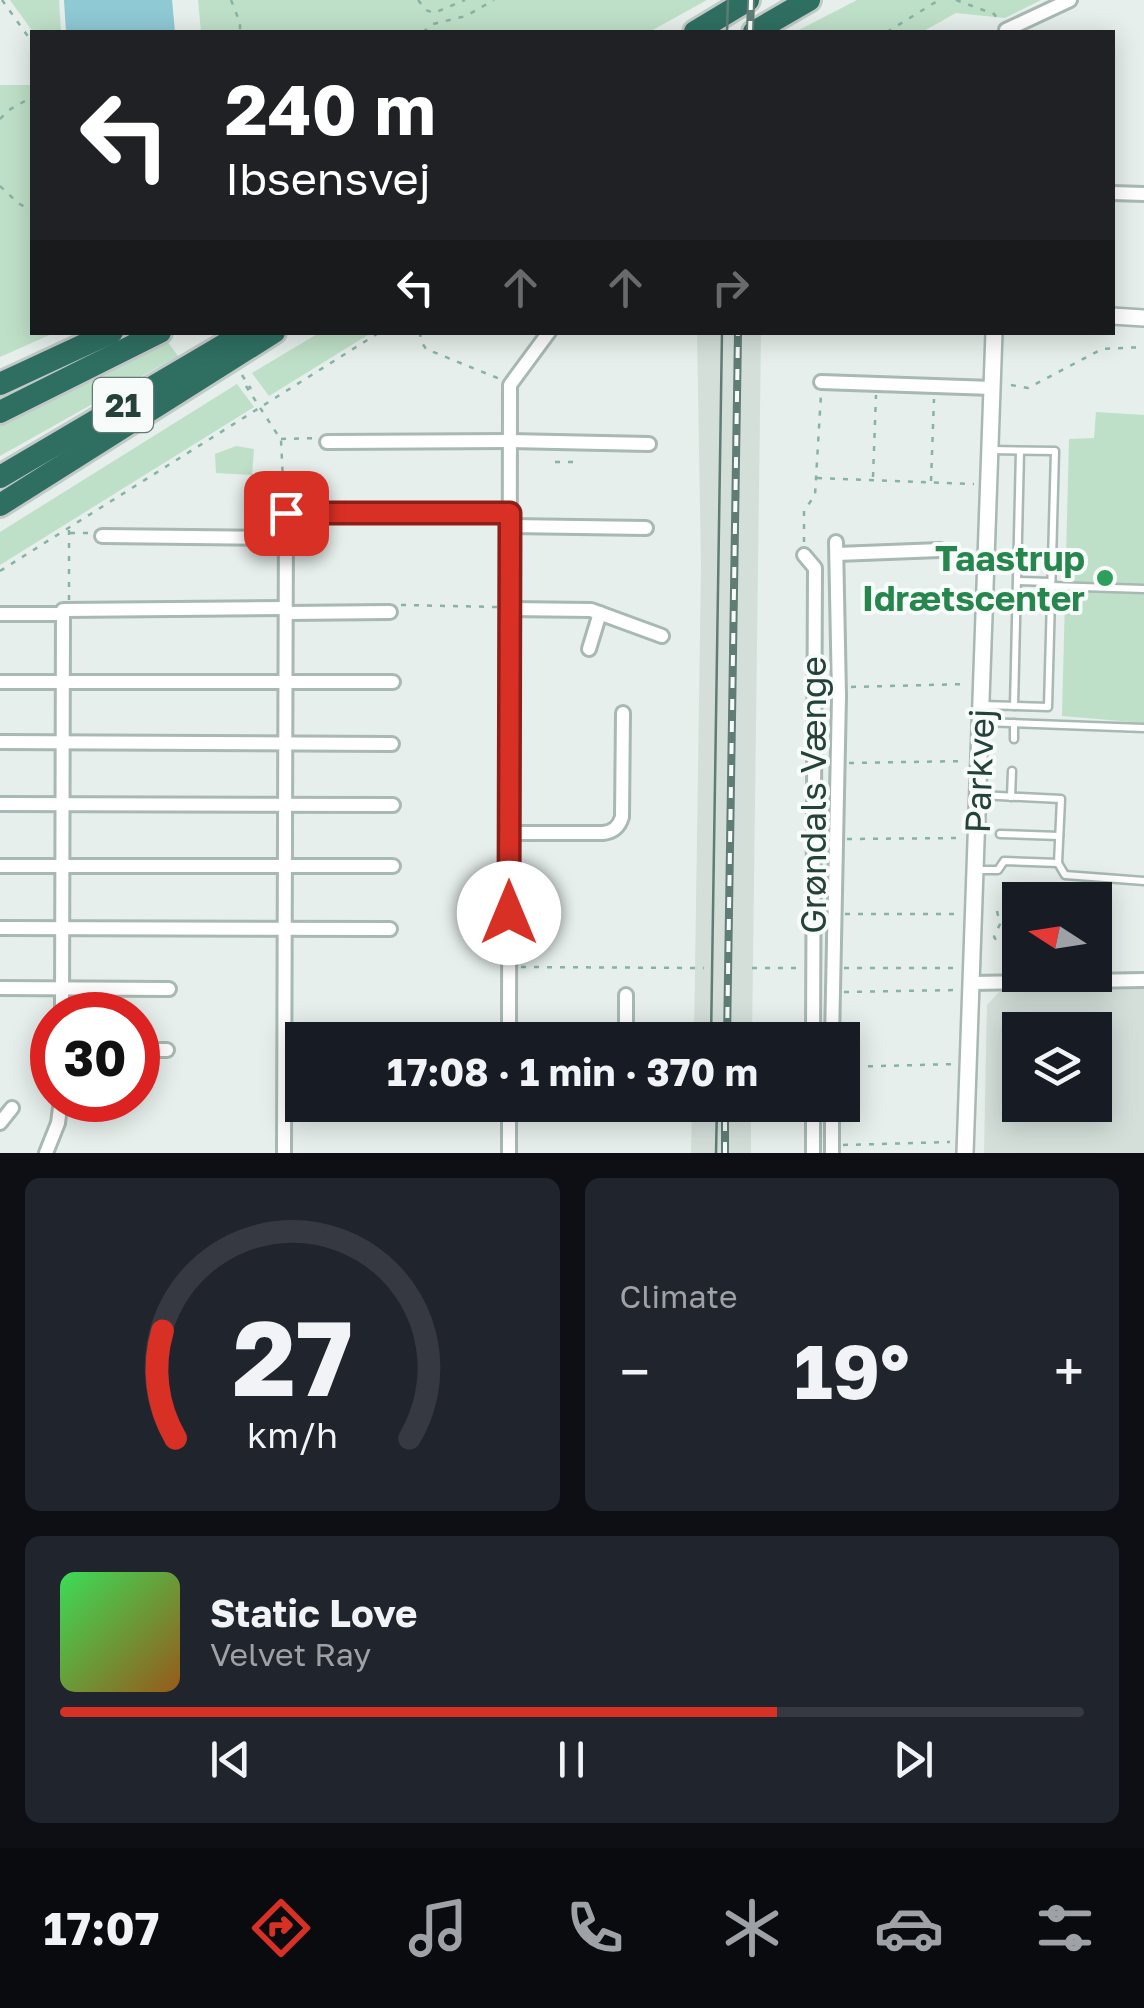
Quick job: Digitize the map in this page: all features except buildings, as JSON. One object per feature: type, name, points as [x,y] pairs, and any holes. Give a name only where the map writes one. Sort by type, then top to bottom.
[{"type":"highway","points":[[698,30],[748,0]]},
{"type":"highway","points":[[757,30],[809,0]]},
{"type":"highway","points":[[0,384],[106,335]]},
{"type":"highway","name":"21","points":[[0,412],[154,335]]},
{"type":"highway","name":"21","points":[[0,478],[241,335]]},
{"type":"highway","points":[[0,505],[269,335]]},
{"type":"street","points":[[1008,30],[1070,0]]},
{"type":"street","points":[[1115,192],[1144,194]]},
{"type":"street","points":[[1115,316],[1144,318]]},
{"type":"street","points":[[509,1022],[511,383],[547,335]]},
{"type":"street","name":"Parkvej","points":[[966,1148],[994,335]]},
{"type":"street","points":[[821,382],[992,388]]},
{"type":"street","points":[[327,442],[649,444]]},
{"type":"street","points":[[284,1153],[286,513],[646,528]]},
{"type":"street","points":[[102,536],[286,538]]},
{"type":"street","points":[[832,1022],[839,687],[837,548],[940,550]]},
{"type":"street","name":"Grøndals Vænge","points":[[804,554],[814,568],[813,1022]]},
{"type":"street","points":[[510,608],[591,610],[662,636]]},
{"type":"street","points":[[0,614],[174,610],[384,612]]},
{"type":"street","points":[[62,989],[63,612]]},
{"type":"street","points":[[589,648],[600,614]]},
{"type":"street","points":[[0,682],[393,682]]},
{"type":"street","points":[[509,834],[615,830],[622,816],[622,713]]},
{"type":"street","points":[[0,742],[392,744]]},
{"type":"street","points":[[0,804],[393,805]]},
{"type":"street","points":[[0,866],[392,866]]},
{"type":"street","points":[[0,928],[390,929]]},
{"type":"street","points":[[971,980],[1144,980]]},
{"type":"street","points":[[0,988],[169,989]]},
{"type":"street","points":[[626,994],[626,1022]]},
{"type":"street","points":[[160,1050],[167,1050]]},
{"type":"street","points":[[0,1123],[12,1108]]},
{"type":"street","points":[[46,1153],[58,1122]]},
{"type":"street","points":[[508,1153],[509,1122]]},
{"type":"street","points":[[813,1122],[813,1153]]},
{"type":"street","points":[[832,1122],[832,1149]]},
{"type":"lane","points":[[981,713],[1014,706],[1048,706],[1055,452],[990,450]]},
{"type":"lane","points":[[1014,706],[1020,450]]},
{"type":"lane","points":[[1017,581],[1144,589]]},
{"type":"lane","points":[[981,713],[1014,723],[1144,728]]},
{"type":"lane","points":[[1014,723],[1014,740]]},
{"type":"lane","points":[[1012,771],[1012,797]]},
{"type":"lane","points":[[978,795],[1062,799],[1058,864],[1065,875],[1144,880]]},
{"type":"lane","points":[[1000,834],[1060,836]]},
{"type":"lane","points":[[976,870],[998,870],[1004,862],[1058,864]]},
{"type":"path","points":[[2,0],[30,39]]},
{"type":"path","points":[[231,0],[240,30]]},
{"type":"path","points":[[418,0],[434,13],[465,0]]},
{"type":"path","points":[[425,30],[433,24],[466,16],[494,0]]},
{"type":"path","points":[[890,30],[939,0]]},
{"type":"path","points":[[956,0],[994,14],[1005,30]]},
{"type":"path","points":[[0,119],[30,98]]},
{"type":"path","points":[[0,186],[30,210]]},
{"type":"path","points":[[0,571],[375,335]]},
{"type":"path","points":[[420,335],[426,349],[511,383]]},
{"type":"path","points":[[1011,385],[1028,388],[1102,348],[1144,347]]},
{"type":"path","points":[[245,379],[281,440],[286,513]]},
{"type":"path","points":[[804,554],[804,511],[815,496],[821,382]]},
{"type":"path","points":[[872,480],[876,384]]},
{"type":"path","points":[[246,386],[261,406]]},
{"type":"path","points":[[932,483],[934,386]]},
{"type":"path","points":[[281,440],[323,438],[327,442]]},
{"type":"path","points":[[554,462],[574,462]]},
{"type":"path","points":[[816,478],[988,485]]},
{"type":"path","points":[[63,612],[68,602],[69,526]]},
{"type":"path","points":[[69,533],[102,536]]},
{"type":"path","points":[[384,612],[399,605],[510,608]]},
{"type":"path","points":[[839,687],[982,684]]},
{"type":"path","points":[[838,764],[979,761]]},
{"type":"path","points":[[836,839],[976,838]]},
{"type":"path","points":[[996,911],[1000,924],[996,941]]},
{"type":"path","points":[[834,914],[974,914]]},
{"type":"path","points":[[509,967],[704,968]]},
{"type":"path","points":[[752,968],[813,968]]},
{"type":"path","points":[[833,968],[971,980]]},
{"type":"path","points":[[833,992],[971,980]]},
{"type":"path","points":[[860,1067],[968,1064]]},
{"type":"path","points":[[832,1149],[966,1148]]},
{"type":"shaded area","points":[[697,335],[761,335],[752,1022],[694,1022],[701,566]]},
{"type":"shaded area","points":[[1144,989],[1144,1153],[984,1153],[987,1005],[1000,991]]},
{"type":"shaded area","points":[[692,1122],[751,1122],[751,1153],[691,1153]]},
{"type":"green space","points":[[10,0],[59,0],[61,30],[32,30]]},
{"type":"green space","points":[[198,0],[707,0],[653,30],[201,30]]},
{"type":"green space","points":[[857,0],[1041,0],[1005,18],[956,13],[926,30],[799,30]]},
{"type":"green space","points":[[0,85],[30,85],[30,335],[50,335],[0,357]]},
{"type":"green space","points":[[316,335],[368,335],[269,396],[252,373]]},
{"type":"green space","points":[[167,341],[178,356],[0,456],[0,420]]},
{"type":"green space","points":[[237,384],[254,407],[0,565],[0,532]]},
{"type":"green space","name":"Taastrup Idrætscenter","points":[[1096,412],[1144,415],[1144,723],[1062,716],[1069,439],[1094,438]]},
{"type":"green space","points":[[236,446],[254,449],[252,475],[216,473],[215,454]]},
{"type":"water","points":[[64,0],[172,0],[175,30],[66,30]]},
{"type":"tram line","points":[[727,30],[728,0]]},
{"type":"tram line","points":[[711,1022],[722,335]]},
{"type":"tram line","points":[[716,1153],[717,1122]]},
{"type":"railway","points":[[750,30],[751,0]]},
{"type":"railway","points":[[727,1022],[738,335]]},
{"type":"railway","points":[[725,1122],[725,1153]]},
{"type":"place","name":"Taastrup Idrætscenter","points":[[1105,578]]},
{"type":"route","points":[[286,513],[510,513],[509,913]]}]
